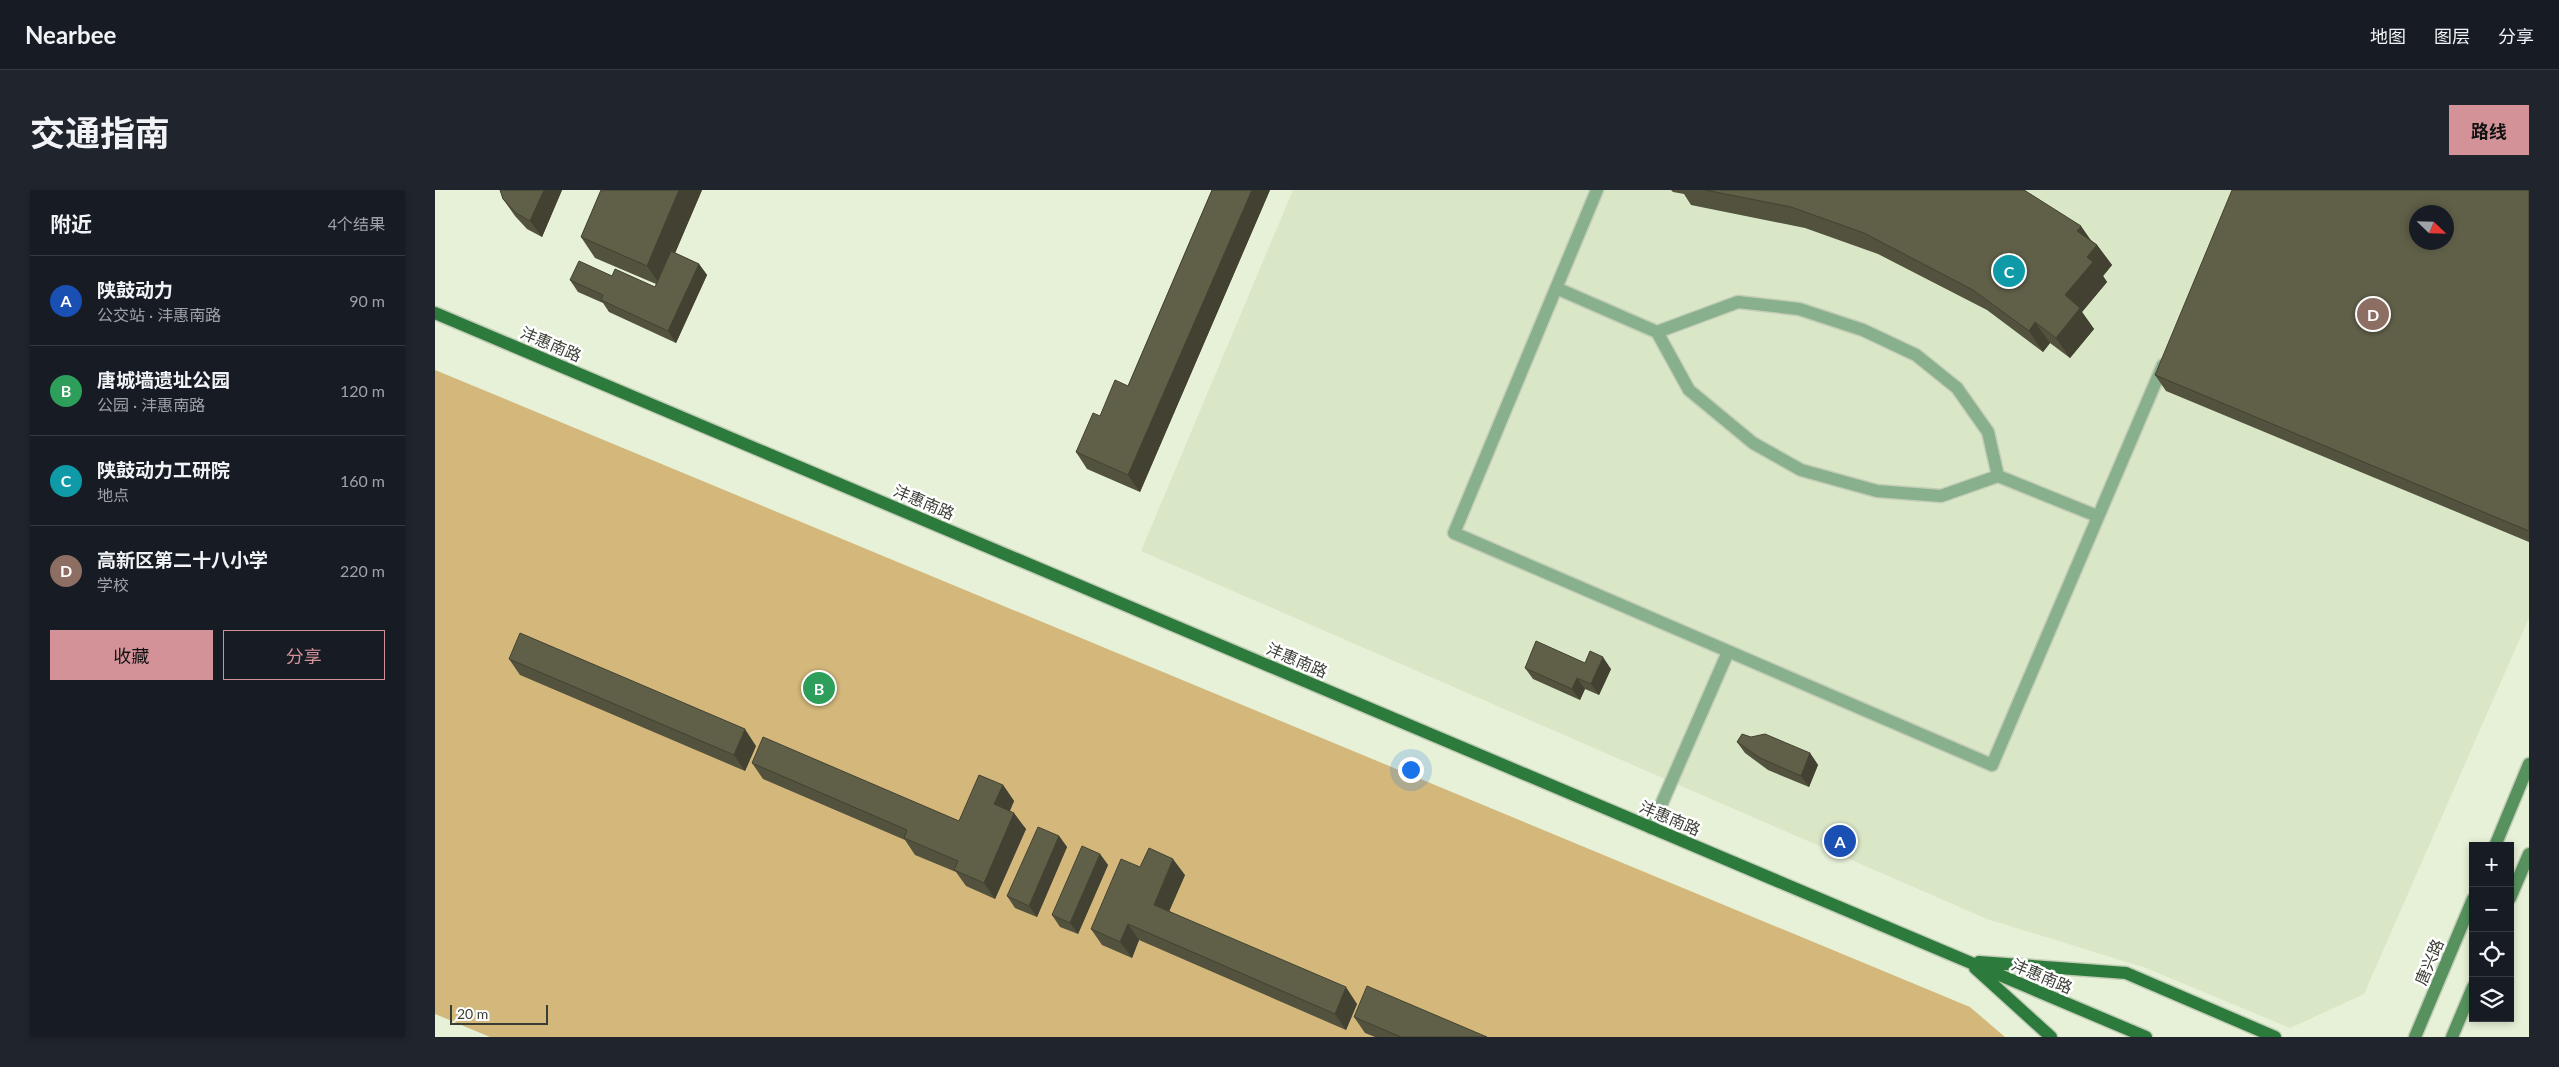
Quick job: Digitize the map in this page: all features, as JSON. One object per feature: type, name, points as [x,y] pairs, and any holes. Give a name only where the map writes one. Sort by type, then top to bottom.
[{"type":"main road","name":"沣惠南路","points":[[435,312],[2146,1037]]},
{"type":"main road","points":[[1967,962],[2051,1037]]},
{"type":"main road","points":[[1967,962],[2126,973],[2275,1037]]},
{"type":"street","points":[[1597,190],[1454,534],[1992,765],[2167,356]]},
{"type":"street","points":[[1556,288],[1657,332],[1689,390],[1753,443],[1801,470],[1877,491],[1941,496],[1997,476],[2097,516]]},
{"type":"street","points":[[1657,332],[1737,302],[1799,309],[1863,330],[1917,356],[1957,388],[1988,432],[1997,476]]},
{"type":"street","points":[[1651,828],[1729,652]]},
{"type":"street","points":[[2497,842],[2529,764]]},
{"type":"street","points":[[2514,889],[2529,854]]},
{"type":"street","name":"唐兴路","points":[[2415,1037],[2469,909]]},
{"type":"street","points":[[2452,1037],[2469,997]]},
{"type":"shaded area","points":[[1293,190],[2264,190],[2529,540],[2529,618],[2364,994],[2290,1028],[2146,968],[1987,919],[1141,551]]},
{"type":"shaded area","points":[[435,370],[1970,1007],[2005,1037],[490,1037],[435,1014]]},
{"type":"building","points":[[500,190],[544,190],[530,221],[516,213],[503,199]]},
{"type":"building","points":[[601,190],[679,190],[647,266],[581,237]]},
{"type":"building","points":[[1212,190],[1252,190],[1128,475],[1076,452],[1093,413],[1100,416],[1115,380],[1128,386]]},
{"type":"building","points":[[1705,190],[2024,190],[2081,226],[2077,231],[2097,245],[2087,257],[2093,262],[2065,295],[2080,308],[2056,338],[2035,322],[2029,331],[1973,290],[1864,233],[1791,207]]},
{"type":"building","points":[[2232,190],[2529,190],[2529,531],[2155,375]]},
{"type":"building","points":[[671,251],[699,264],[668,331],[601,300],[603,295],[570,280],[579,261],[612,276],[615,269],[655,287]]},
{"type":"building","points":[[520,633],[745,729],[734,755],[509,659]]},
{"type":"building","points":[[1536,641],[1585,663],[1590,651],[1603,657],[1591,684],[1577,678],[1572,689],[1525,668]]},
{"type":"building","points":[[1742,734],[1751,737],[1765,734],[1810,753],[1801,776],[1760,758],[1737,742]]},
{"type":"building","points":[[763,737],[959,821],[979,775],[1003,785],[994,804],[1014,813],[984,883],[954,870],[958,861],[904,838],[907,830],[752,763]]},
{"type":"building","points":[[1038,827],[1059,836],[1029,906],[1007,896]]},
{"type":"building","points":[[1082,846],[1100,854],[1070,923],[1052,915]]},
{"type":"building","points":[[1149,848],[1173,859],[1154,905],[1346,987],[1335,1014],[1128,924],[1120,942],[1091,929],[1121,859],[1140,867]]},
{"type":"building","points":[[1367,986],[1487,1037],[1401,1037],[1354,1017]]},
{"type":"place","name":"陕鼓动力工研院","points":[[2009,271]]},
{"type":"place","name":"高新区第二十八小学","points":[[2373,314]]},
{"type":"place","name":"唐城墙遗址公园","points":[[819,688]]},
{"type":"place","name":"陕鼓动力","points":[[1840,841]]}]
